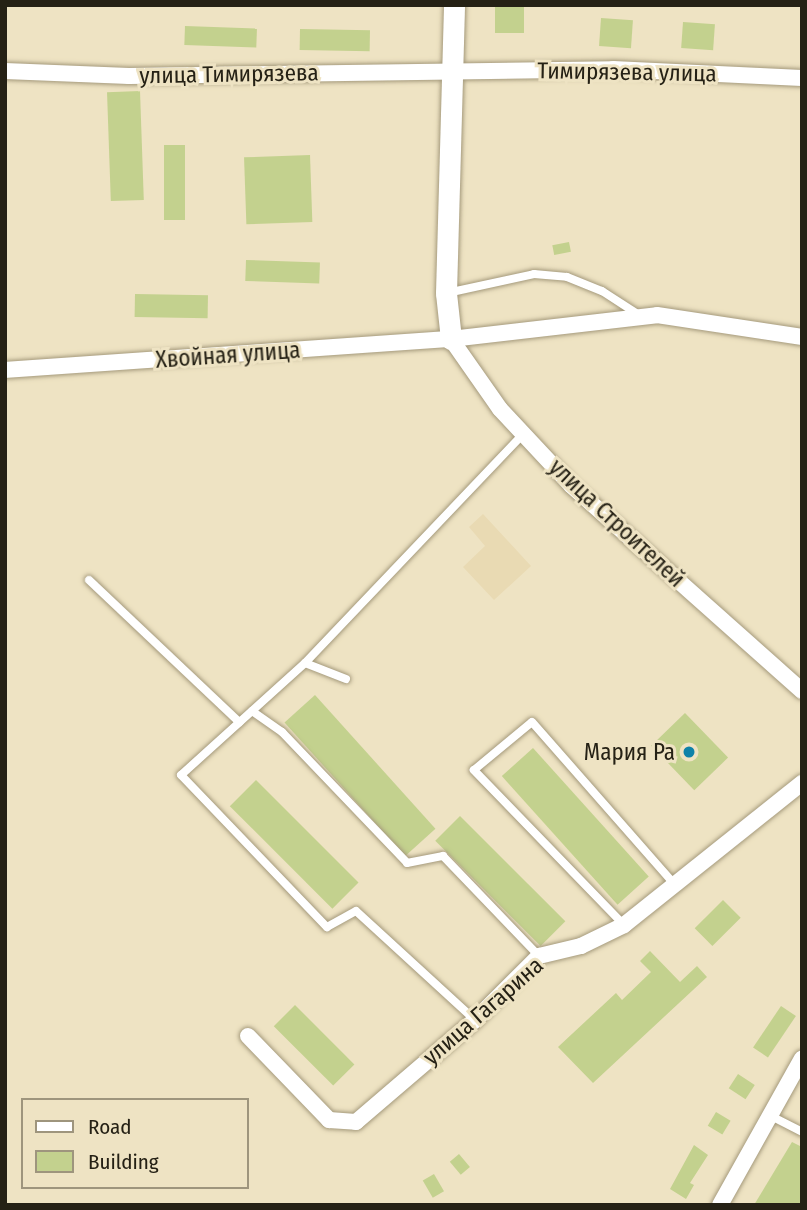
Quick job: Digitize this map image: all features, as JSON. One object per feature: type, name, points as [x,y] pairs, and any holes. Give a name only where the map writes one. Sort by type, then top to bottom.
[{"type":"street","points":[[451,339],[446,293],[454,5]]},
{"type":"street","name":"Тимирязева улица","points":[[452,71],[613,69],[802,78]]},
{"type":"street","name":"улица Тимирязева","points":[[5,71],[129,76],[452,71]]},
{"type":"street","name":"Хвойная улица","points":[[5,370],[451,339],[657,314],[802,337]]},
{"type":"street","name":"улица Строителей","points":[[451,339],[500,409],[572,486],[802,691]]},
{"type":"street","name":"улица Гагарина","points":[[248,1036],[329,1120],[356,1122],[475,1020],[539,956],[581,946],[624,925],[802,783]]},
{"type":"street","points":[[720,1205],[802,1058]]},
{"type":"lane","points":[[446,293],[534,274],[567,277],[603,292],[642,316]]},
{"type":"lane","points":[[475,1020],[356,911],[327,927],[181,775],[305,663],[523,434]]},
{"type":"lane","points":[[89,580],[239,722]]},
{"type":"lane","points":[[305,663],[346,678]]},
{"type":"lane","points":[[252,710],[282,732],[407,863],[443,856],[539,956]]},
{"type":"lane","points":[[624,925],[474,770],[532,722],[675,886]]},
{"type":"lane","points":[[771,1116],[802,1132]]},
{"type":"shaded area","points":[[483,514],[531,566],[494,600],[463,567],[485,546],[469,527]]},
{"type":"building","points":[[495,5],[524,5],[524,33],[495,33]]},
{"type":"building","points":[[601,18],[633,20],[631,48],[599,46]]},
{"type":"building","points":[[683,22],[715,24],[713,50],[681,48]]},
{"type":"building","points":[[185,26],[257,29],[256,48],[184,45]]},
{"type":"building","points":[[300,29],[370,30],[370,51],[300,50]]},
{"type":"building","points":[[140,91],[144,200],[111,201],[107,92]]},
{"type":"building","points":[[164,145],[185,145],[185,220],[164,220]]},
{"type":"building","points":[[310,155],[312,222],[246,224],[244,157]]},
{"type":"building","points":[[569,242],[571,252],[554,255],[552,245]]},
{"type":"building","points":[[246,260],[320,263],[319,284],[245,281]]},
{"type":"building","points":[[135,294],[208,295],[208,318],[135,317]]},
{"type":"building","points":[[315,695],[435,829],[405,856],[285,722]]},
{"type":"building","name":"Мария Ра","points":[[685,713],[728,758],[694,790],[651,746]]},
{"type":"building","points":[[533,748],[649,877],[618,905],[502,776]]},
{"type":"building","points":[[256,780],[359,883],[332,909],[230,806]]},
{"type":"building","points":[[460,816],[565,921],[541,946],[435,841]]},
{"type":"building","points":[[723,900],[741,918],[712,946],[695,928]]},
{"type":"building","points":[[650,951],[680,982],[697,966],[707,977],[593,1083],[558,1047],[616,993],[622,1000],[651,972],[640,961]]},
{"type":"building","points":[[295,1005],[354,1064],[333,1086],[274,1026]]},
{"type":"building","points":[[781,1006],[796,1016],[768,1058],[753,1047]]},
{"type":"building","points":[[738,1074],[755,1085],[746,1099],[729,1088]]},
{"type":"building","points":[[716,1112],[731,1121],[722,1134],[708,1126]]},
{"type":"building","points":[[792,1142],[802,1147],[802,1205],[754,1205]]},
{"type":"building","points":[[694,1145],[708,1155],[690,1183],[694,1185],[686,1199],[670,1189]]},
{"type":"building","points":[[459,1154],[470,1167],[461,1175],[450,1162]]},
{"type":"building","points":[[434,1174],[444,1191],[433,1198],[423,1180]]},
{"type":"place","name":"Мария Ра","points":[[689,752]]}]
